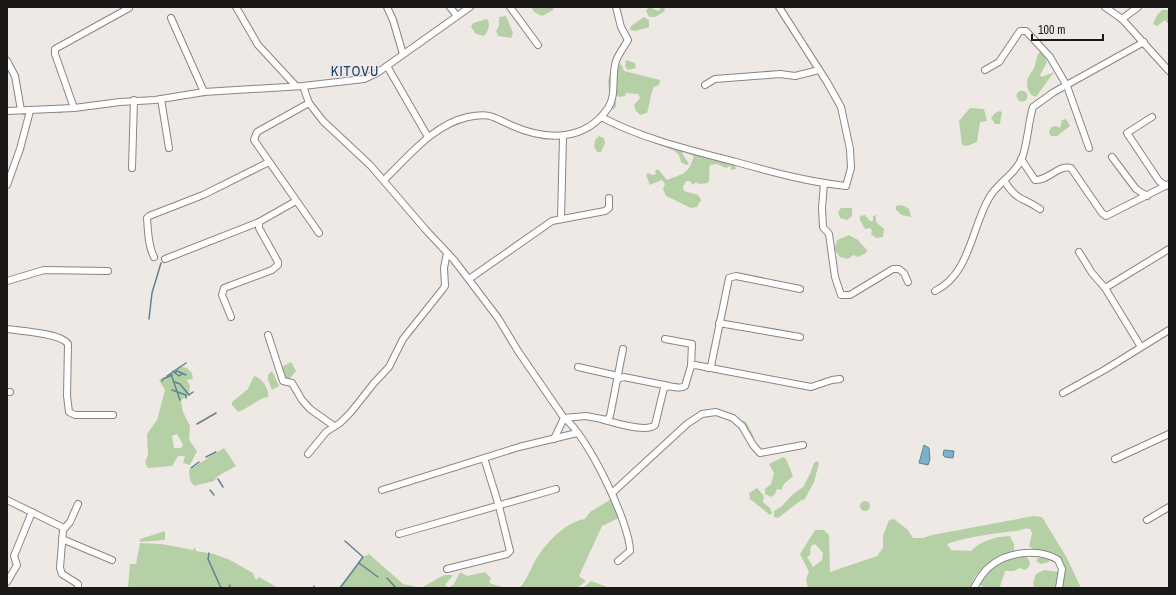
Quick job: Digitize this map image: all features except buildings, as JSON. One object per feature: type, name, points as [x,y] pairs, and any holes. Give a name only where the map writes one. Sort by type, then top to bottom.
[{"type":"street","points":[[236,7],[258,45],[299,86],[309,104],[334,133],[384,180],[447,252],[498,318],[521,356],[564,418],[577,433],[612,493],[626,527],[630,549],[630,552],[618,561]]},
{"type":"street","points":[[387,7],[393,20],[403,54]]},
{"type":"street","points":[[450,7],[457,16]]},
{"type":"street","points":[[7,111],[74,108],[134,100],[161,99],[204,92],[299,86],[364,79],[387,66],[470,7]]},
{"type":"street","points":[[510,7],[538,44]]},
{"type":"street","points":[[384,180],[428,137],[456,121],[468,117],[489,115],[495,116],[523,130],[563,137],[580,132],[601,117],[609,107],[612,99],[612,80],[616,61],[628,40],[621,27],[616,7]]},
{"type":"street","points":[[601,117],[637,134],[694,152],[790,176],[846,186],[851,168],[850,149],[841,107],[779,7]]},
{"type":"street","points":[[1105,7],[1122,19],[1169,71]]},
{"type":"street","points":[[1122,19],[1138,7]]},
{"type":"street","points":[[74,108],[55,54],[55,48],[129,8]]},
{"type":"street","points":[[170,18],[204,92]]},
{"type":"street","points":[[985,70],[999,62],[1020,31],[1025,30],[1050,57],[1066,86],[1088,148]]},
{"type":"street","points":[[935,291],[951,281],[962,265],[989,198],[1005,182],[1021,159],[1033,107],[1066,86],[1144,42]]},
{"type":"street","points":[[7,61],[15,76],[22,110]]},
{"type":"street","points":[[387,66],[428,137]]},
{"type":"street","points":[[705,85],[715,79],[780,74],[804,75],[819,70]]},
{"type":"street","points":[[161,99],[170,148]]},
{"type":"street","points":[[132,168],[134,100]]},
{"type":"street","points":[[309,104],[264,128],[255,135],[254,140],[319,233]]},
{"type":"street","points":[[7,185],[20,149],[30,110]]},
{"type":"street","points":[[1152,117],[1127,132],[1159,182],[1167,185]]},
{"type":"street","points":[[561,219],[563,137]]},
{"type":"street","points":[[1112,157],[1136,189],[1147,196]]},
{"type":"street","points":[[1021,159],[1035,180],[1045,178],[1064,167],[1071,168],[1102,213],[1106,216],[1167,185]]},
{"type":"street","points":[[154,257],[151,249],[147,224],[147,218],[149,216],[203,195],[269,162]]},
{"type":"street","points":[[1005,182],[1016,197],[1031,203],[1040,209]]},
{"type":"street","points":[[824,183],[822,208],[823,227],[829,234],[835,278],[841,295],[850,295],[893,269],[899,269],[904,273],[908,282]]},
{"type":"street","points":[[469,279],[552,221],[605,211],[609,208],[609,198]]},
{"type":"street","points":[[165,259],[259,222],[296,201]]},
{"type":"street","points":[[231,317],[222,295],[224,288],[272,270],[278,265],[278,262],[259,228],[259,222]]},
{"type":"street","points":[[1105,288],[1169,249]]},
{"type":"street","points":[[308,454],[323,435],[351,412],[374,383],[390,367],[402,339],[446,286],[444,268],[447,252]]},
{"type":"street","points":[[1079,252],[1092,273],[1105,288],[1141,347]]},
{"type":"street","points":[[7,281],[44,270],[108,271]]},
{"type":"street","points":[[708,368],[711,366],[729,278],[732,276],[800,289]]},
{"type":"street","points":[[719,323],[800,337]]},
{"type":"street","points":[[7,329],[50,335],[65,340],[68,347],[67,396],[69,412],[75,415],[113,415]]},
{"type":"street","points":[[1063,392],[1106,369],[1169,330]]},
{"type":"street","points":[[268,335],[284,381],[292,383],[302,400],[310,409],[334,426]]},
{"type":"street","points":[[578,367],[618,377],[679,388],[685,386],[691,366],[692,344],[665,339]]},
{"type":"street","points":[[604,420],[607,420],[610,416],[623,349]]},
{"type":"street","points":[[691,366],[811,387],[840,379]]},
{"type":"street","points":[[564,418],[586,416],[641,428],[652,427],[655,425],[664,388],[669,386]]},
{"type":"street","points":[[612,493],[691,420],[702,414],[716,412],[733,418],[742,426],[753,445],[760,453],[803,445]]},
{"type":"street","points":[[554,439],[564,418]]},
{"type":"street","points":[[382,490],[484,458],[577,433]]},
{"type":"street","points":[[1115,459],[1169,434]]},
{"type":"street","points":[[447,569],[509,552],[510,546],[484,458]]},
{"type":"street","points":[[399,534],[556,489]]},
{"type":"street","points":[[7,500],[64,528]]},
{"type":"street","points":[[78,504],[70,522],[64,528],[60,570],[62,574],[78,584],[78,588]]},
{"type":"street","points":[[1147,520],[1169,507]]},
{"type":"street","points":[[7,582],[17,565],[14,556],[32,512]]},
{"type":"street","points":[[62,539],[112,560]]},
{"type":"street","points":[[974,588],[983,572],[993,564],[1014,554],[1030,553],[1046,555],[1058,560],[1062,569],[1059,588]]},
{"type":"green space","points":[[531,7],[554,7],[553,10],[542,16],[534,12]]},
{"type":"green space","points":[[649,7],[659,11],[661,7],[664,7],[665,11],[655,17],[649,17],[646,11]]},
{"type":"green space","points":[[1162,10],[1169,10],[1169,25],[1165,20],[1157,26],[1153,24],[1157,15]]},
{"type":"green space","points":[[506,16],[513,33],[511,38],[498,36],[496,31],[499,26],[499,17]]},
{"type":"green space","points":[[644,17],[649,20],[649,27],[636,31],[630,30],[631,26]]},
{"type":"green space","points":[[487,19],[489,26],[484,36],[476,34],[471,27],[473,23]]},
{"type":"green space","points":[[1041,51],[1047,62],[1040,75],[1042,77],[1054,72],[1036,97],[1029,91],[1027,82]]},
{"type":"green space","points":[[626,60],[635,63],[636,68],[628,70],[625,66]]},
{"type":"green space","points":[[621,64],[624,71],[660,80],[659,85],[654,87],[647,113],[640,115],[636,111],[634,105],[640,98],[638,94],[626,93],[625,96],[614,96],[616,106],[614,109],[611,109],[608,80],[611,71]]},
{"type":"green space","points":[[1020,91],[1024,91],[1026,92],[1026,100],[1020,101],[1017,98],[1017,94]]},
{"type":"green space","points":[[970,108],[984,109],[987,121],[980,122],[977,142],[967,146],[962,145],[959,121]]},
{"type":"green space","points":[[1000,111],[1002,112],[1000,124],[995,124],[991,118],[995,113]]},
{"type":"green space","points":[[1066,119],[1070,126],[1057,136],[1051,136],[1049,132],[1051,127],[1056,126],[1060,128],[1062,120]]},
{"type":"green space","points":[[618,123],[731,161],[735,165],[736,169],[731,170],[731,166],[726,168],[717,164],[710,165],[708,183],[699,184],[696,182],[693,185],[690,181],[686,181],[683,187],[684,191],[698,195],[701,200],[697,207],[691,208],[666,196],[663,189],[665,184],[662,180],[650,185],[646,175],[648,173],[653,175],[656,174],[655,171],[658,169],[667,180],[687,171],[694,156],[685,152],[682,153],[689,164],[686,165],[681,162],[679,155],[675,151],[620,129]]},
{"type":"green space","points":[[599,136],[604,138],[605,143],[601,152],[597,152],[594,146],[595,140]]},
{"type":"green space","points":[[902,205],[909,209],[911,217],[902,215],[896,210],[896,206]]},
{"type":"green space","points":[[841,208],[852,208],[852,216],[847,220],[840,218],[838,212]]},
{"type":"green space","points":[[865,215],[870,221],[873,221],[873,216],[876,215],[876,222],[884,229],[883,237],[876,238],[871,234],[872,231],[870,228],[865,229],[860,220],[860,216]]},
{"type":"green space","points":[[849,235],[858,240],[867,250],[866,253],[858,257],[853,255],[848,259],[840,257],[835,250],[836,243]]},
{"type":"green space","points":[[291,362],[296,371],[287,382],[284,381],[280,368]]},
{"type":"green space","points":[[179,366],[187,368],[192,373],[193,379],[187,380],[190,386],[189,395],[181,400],[183,412],[190,426],[189,440],[197,451],[190,465],[183,463],[185,456],[178,456],[172,466],[148,468],[145,462],[148,455],[147,434],[157,420],[165,390],[159,380],[171,374]],"holes":[[[177,434],[183,445],[181,448],[174,448],[172,436]]]},
{"type":"green space","points":[[272,371],[279,386],[272,390],[268,380],[268,375]]},
{"type":"green space","points":[[254,376],[260,379],[265,385],[268,391],[268,397],[260,399],[246,409],[238,412],[232,405],[232,402],[248,389]]},
{"type":"green space","points":[[738,419],[746,422],[754,437],[753,441]]},
{"type":"green space","points":[[224,448],[236,466],[218,476],[214,481],[194,486],[190,480],[189,470]]},
{"type":"green space","points":[[783,457],[786,459],[793,476],[784,484],[781,490],[777,489],[775,494],[771,497],[765,494],[765,489],[771,484],[774,473],[769,464]]},
{"type":"green space","points":[[817,461],[819,463],[814,482],[805,499],[800,501],[778,518],[774,517],[774,511],[782,506],[793,494],[803,487],[814,463]]},
{"type":"green space","points":[[757,488],[764,496],[763,502],[770,508],[772,513],[770,515],[750,499],[749,493]]},
{"type":"green space","points":[[613,498],[621,517],[602,526],[579,576],[586,581],[577,588],[519,588],[525,581],[538,556],[558,533],[571,524],[585,519],[590,512]]},
{"type":"green space","points":[[865,501],[870,506],[865,511],[860,506]]},
{"type":"green space","points":[[1034,516],[1042,517],[1067,558],[1081,588],[1061,588],[1063,564],[1029,546],[1032,533],[1030,529],[1026,528],[1017,531],[973,537],[947,544],[951,550],[971,551],[975,547],[990,539],[1012,536],[1010,537],[1014,544],[1014,552],[994,561],[981,570],[973,581],[971,588],[808,588],[806,579],[809,572],[800,554],[815,530],[824,530],[829,535],[830,572],[877,556],[883,548],[883,536],[889,520],[894,519],[908,530],[913,538],[923,538]],"holes":[[[815,544],[823,553],[822,560],[813,567],[807,557],[810,555],[811,546]]]},
{"type":"green space","points":[[165,531],[165,540],[140,542],[140,539]]},
{"type":"green space","points":[[140,543],[162,544],[193,550],[195,547],[196,551],[214,554],[230,560],[253,573],[256,580],[259,577],[278,588],[128,588],[130,564],[136,564]]},
{"type":"green space","points":[[369,554],[403,584],[421,588],[339,588],[363,557]]},
{"type":"green space","points":[[1026,556],[1030,562],[1029,567],[1025,570],[1020,568],[1014,571],[1005,571],[1000,588],[984,588],[979,584],[989,571],[998,563]]},
{"type":"green space","points":[[1043,557],[1050,559],[1049,562],[1041,564],[1036,561],[1038,558]]},
{"type":"green space","points":[[1044,570],[1060,572],[1057,588],[1034,588],[1033,583],[1036,574]]},
{"type":"green space","points":[[460,572],[467,576],[485,572],[491,578],[489,583],[505,588],[449,588],[454,584]]},
{"type":"green space","points":[[444,575],[453,575],[445,585],[449,588],[421,588]]},
{"type":"green space","points":[[591,581],[610,588],[583,588]]},
{"type":"water","points":[[924,445],[929,448],[930,459],[928,465],[919,463]]},
{"type":"water","points":[[944,450],[954,451],[953,458],[945,457],[943,455]]},
{"type":"waterway","points":[[195,96],[206,95]]},
{"type":"waterway","points":[[59,112],[65,111]]},
{"type":"waterway","points":[[17,113],[27,114]]},
{"type":"waterway","points":[[149,319],[152,293],[161,263]]},
{"type":"waterway","points":[[167,376],[186,363]]},
{"type":"waterway","points":[[173,371],[175,373],[177,371],[186,375]]},
{"type":"waterway","points":[[175,373],[179,376],[182,374]]},
{"type":"waterway","points":[[171,374],[180,400]]},
{"type":"waterway","points":[[162,381],[163,379],[172,375]]},
{"type":"waterway","points":[[175,382],[180,384],[189,395],[193,392]]},
{"type":"waterway","points":[[172,390],[186,395],[186,398]]},
{"type":"waterway","points":[[197,424],[216,413]]},
{"type":"waterway","points":[[206,457],[216,452]]},
{"type":"waterway","points":[[191,468],[199,462]]},
{"type":"waterway","points":[[218,479],[223,487]]},
{"type":"waterway","points":[[210,490],[214,495]]},
{"type":"waterway","points":[[340,588],[363,557],[345,541]]},
{"type":"waterway","points":[[209,553],[208,559],[221,588]]},
{"type":"waterway","points":[[359,563],[378,577]]},
{"type":"waterway","points":[[387,578],[396,588]]},
{"type":"district","name":"KITOVU","points":[[355,71]]}]
